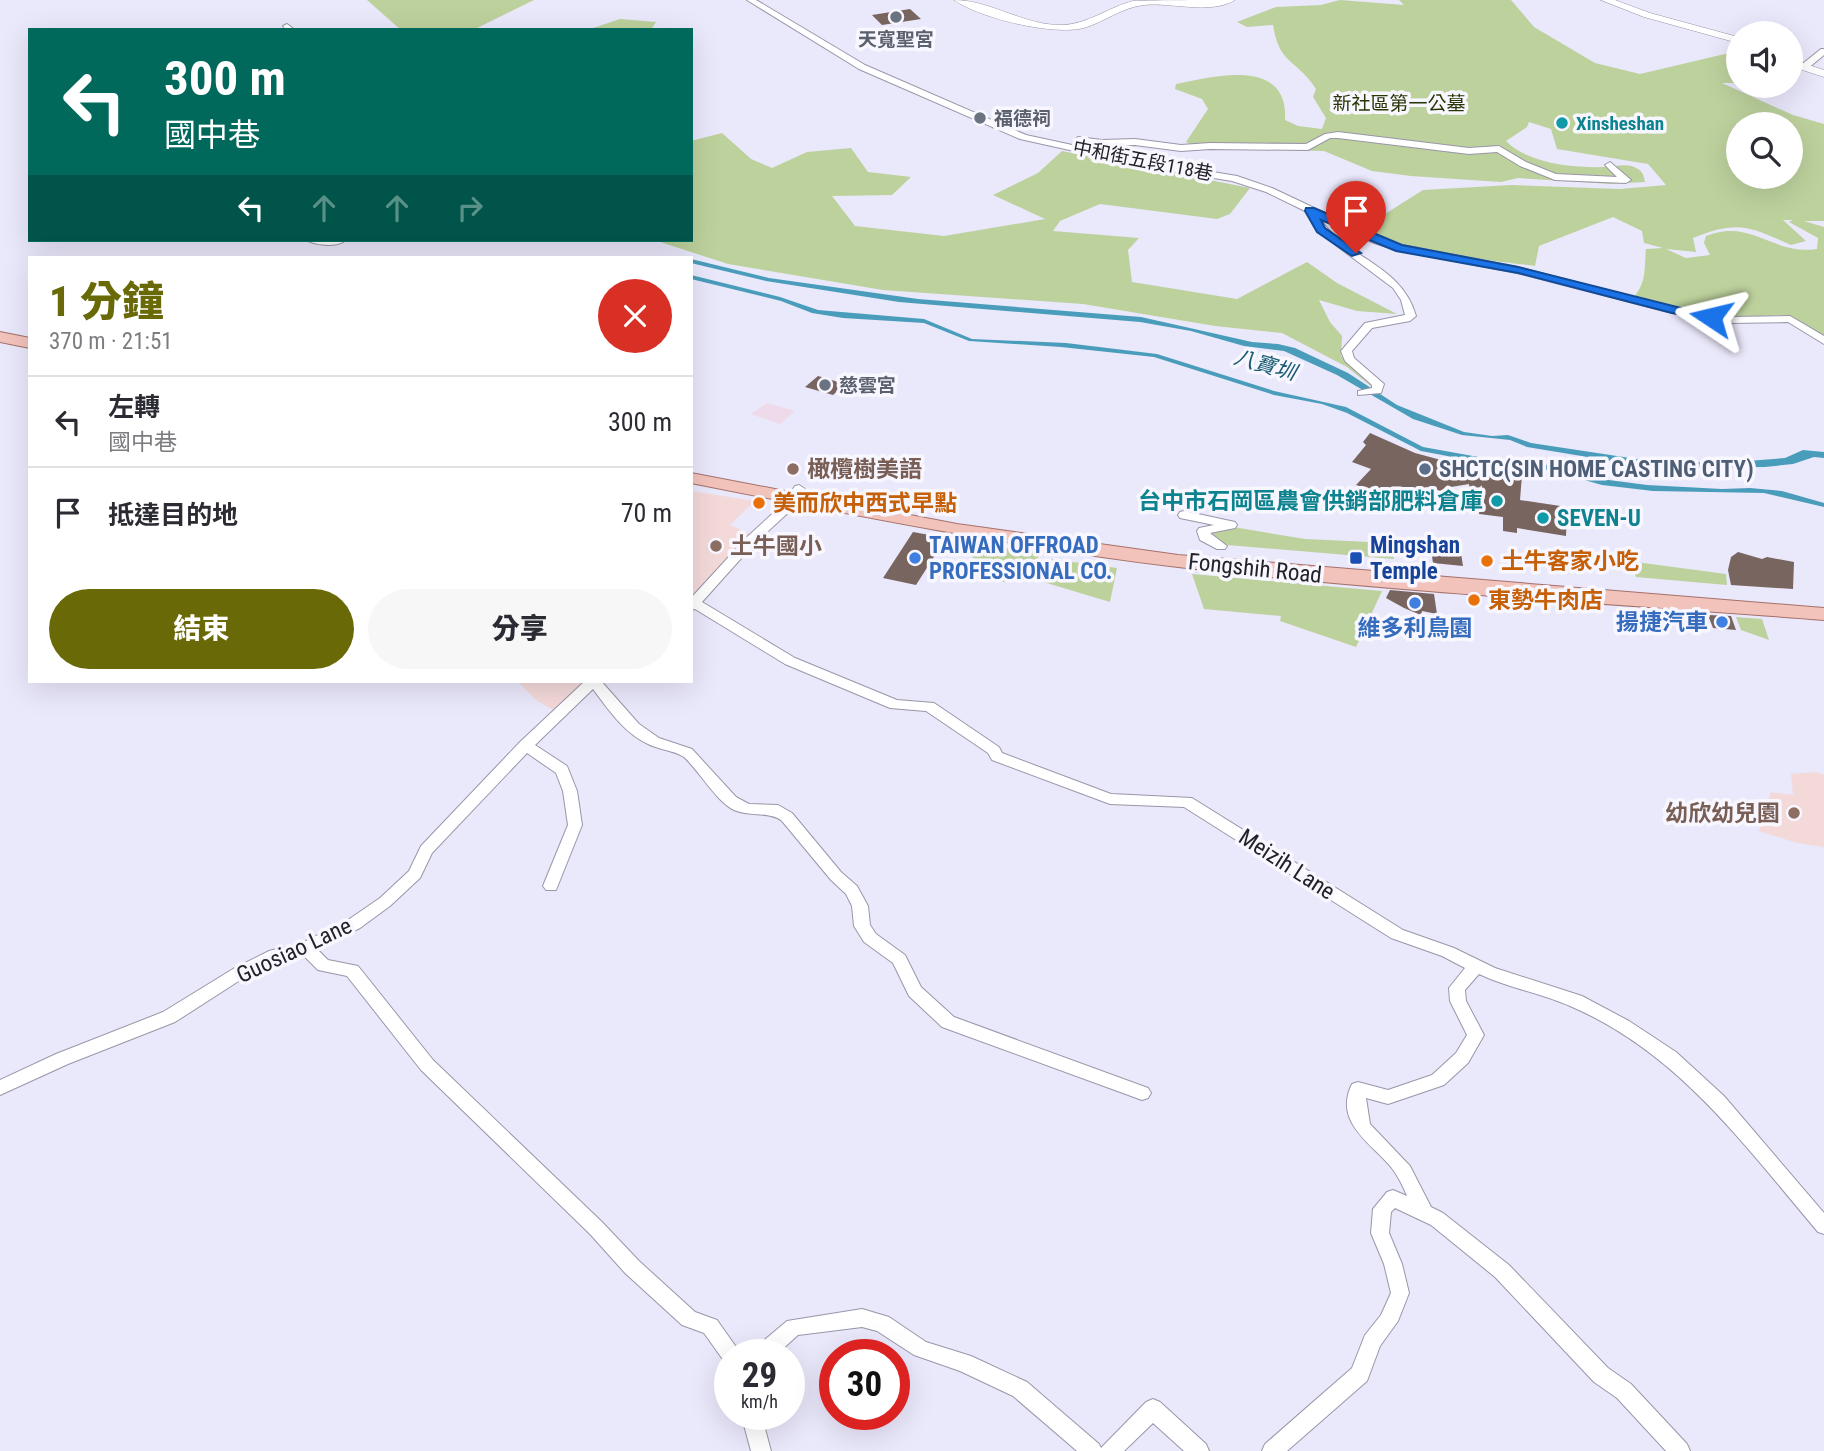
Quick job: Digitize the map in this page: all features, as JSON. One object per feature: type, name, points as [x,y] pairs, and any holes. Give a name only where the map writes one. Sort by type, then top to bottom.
[{"type":"main road","points":[[0,327],[28,333]]},
{"type":"main road","points":[[0,337],[28,343]]},
{"type":"main road","name":"Fongshih Road","points":[[693,468],[957,530],[1181,561],[1370,579],[1824,614]]},
{"type":"main road","name":"Fongshih Road","points":[[693,478],[1179,550],[1374,568],[1824,602]]},
{"type":"street","name":"中和街五段118巷","points":[[751,0],[862,67],[1023,137],[1146,164],[1234,178],[1269,190],[1377,241],[1400,248],[1518,270],[1672,310],[1738,321],[1790,319],[1824,341]]},
{"type":"street","points":[[959,0],[1055,28],[1076,27],[1121,7],[1143,2],[1215,3],[1230,0]]},
{"type":"street","points":[[1606,0],[1656,18],[1726,37]]},
{"type":"street","points":[[1824,51],[1818,52],[1804,67],[1824,74]]},
{"type":"street","points":[[1000,129],[1102,143],[1135,142],[1181,148],[1308,147],[1328,136],[1371,138],[1469,150],[1499,149],[1523,164],[1555,177],[1626,180],[1611,166]]},
{"type":"street","points":[[1310,211],[1324,232],[1356,253],[1401,290],[1411,310],[1411,316],[1406,319],[1365,328],[1346,351],[1349,359],[1378,384],[1377,391],[1362,393]]},
{"type":"street","points":[[693,604],[796,494]]},
{"type":"street","points":[[1184,515],[1231,525],[1203,531],[1204,537],[1221,546]]},
{"type":"street","name":"Meizih Lane","points":[[693,604],[790,661],[895,705],[929,706],[994,750],[997,756],[1068,785],[1110,799],[1187,802],[1397,934],[1489,972],[1576,1000],[1623,1026],[1670,1057],[1718,1101],[1824,1226]]},
{"type":"street","name":"Guosiao Lane","points":[[0,1087],[62,1059],[169,1017],[239,972],[275,955],[306,948],[354,924],[385,902],[415,874],[426,850],[526,745],[592,683]]},
{"type":"street","points":[[596,683],[626,720],[650,739],[687,751],[731,802],[755,811],[778,810],[787,817],[852,890],[860,906],[862,926],[870,938],[899,959],[915,991],[948,1022],[1142,1093]]},
{"type":"street","points":[[526,745],[562,770],[570,791],[575,825],[551,886]]},
{"type":"street","points":[[306,948],[324,966],[352,970],[427,1065],[596,1228],[632,1267],[689,1319],[710,1326],[719,1339]]},
{"type":"street","points":[[1423,1212],[1404,1169],[1372,1140],[1354,1109],[1358,1089],[1388,1097],[1438,1080],[1462,1058],[1476,1035],[1458,1000],[1457,988],[1477,965]]},
{"type":"street","points":[[1272,1451],[1360,1374],[1372,1342],[1388,1321],[1400,1293],[1393,1264],[1380,1233],[1382,1209],[1393,1198],[1437,1219],[1502,1271],[1601,1375],[1624,1391],[1679,1451]]},
{"type":"street","points":[[780,1339],[794,1327],[862,1318],[882,1323],[921,1349],[964,1363],[1020,1389],[1092,1451]]},
{"type":"street","points":[[1110,1451],[1153,1409],[1199,1451]]},
{"type":"street","points":[[755,1430],[760,1450]]},
{"type":"shaded area","points":[[767,403],[795,411],[780,424],[751,414]]},
{"type":"shaded area","name":"土牛國小","points":[[693,491],[755,501],[730,525],[749,536],[693,598]]},
{"type":"shaded area","points":[[519,683],[588,683],[555,711],[536,700]]},
{"type":"shaded area","name":"幼欣幼兒園","points":[[1816,772],[1824,775],[1824,847],[1797,843],[1759,831],[1771,792],[1793,795],[1791,774]]},
{"type":"green space","points":[[367,0],[534,0],[477,28],[399,28]]},
{"type":"green space","name":"新社區第一公墓","points":[[1340,0],[1404,5],[1399,0],[1511,0],[1534,27],[1595,63],[1640,74],[1726,54],[1726,83],[1722,83],[1726,85],[1726,98],[1755,98],[1786,112],[1726,112],[1726,189],[1803,189],[1803,118],[1824,124],[1824,221],[1804,221],[1824,227],[1824,337],[1791,317],[1781,315],[1731,318],[1634,297],[1643,280],[1646,249],[1663,248],[1644,243],[1642,231],[1613,217],[1539,246],[1535,266],[1426,251],[1386,240],[1376,234],[1377,219],[1423,190],[1511,185],[1620,189],[1666,185],[1648,164],[1557,149],[1551,129],[1529,122],[1527,127],[1506,141],[1515,149],[1553,163],[1634,167],[1644,176],[1645,182],[1611,184],[1518,178],[1501,182],[1411,176],[1372,171],[1324,151],[1201,149],[1186,142],[1208,109],[1202,99],[1175,89],[1176,84],[1228,75],[1246,75],[1262,79],[1275,87],[1283,100],[1285,120],[1298,126],[1322,129],[1326,118],[1313,97],[1316,89],[1284,55],[1273,25],[1247,27],[1237,22],[1276,7],[1321,5]],"holes":[[[1783,220],[1793,220],[1789,222],[1818,238],[1817,249],[1801,250],[1737,231],[1706,236],[1704,243],[1710,255],[1686,258],[1666,249],[1696,252],[1693,238],[1732,227],[1764,233],[1791,245],[1806,241]]]},
{"type":"green space","points":[[620,19],[656,22],[652,28],[593,28]]},
{"type":"green space","points":[[722,133],[751,159],[772,168],[807,152],[851,148],[868,172],[911,177],[892,195],[832,196],[855,226],[944,236],[1045,219],[993,195],[1038,173],[1062,151],[1250,188],[1230,214],[1217,219],[1100,204],[1060,221],[1053,231],[1139,238],[1128,250],[1132,282],[1237,299],[1307,262],[1337,283],[1397,314],[1357,311],[1319,300],[1330,322],[1342,336],[1341,356],[1372,382],[1371,386],[1347,367],[1282,333],[1215,326],[1083,304],[883,290],[728,264],[660,242],[693,242],[693,140]]},
{"type":"green space","points":[[1233,527],[1305,539],[1392,543],[1394,559],[1227,545],[1207,534]]},
{"type":"green space","points":[[957,540],[1041,553],[1024,580],[1011,576],[1005,582],[976,575],[983,564],[953,545]]},
{"type":"green space","points":[[1051,559],[1117,568],[1110,602],[1040,581]]},
{"type":"green space","points":[[1628,561],[1726,574],[1727,585],[1636,577]]},
{"type":"green space","points":[[1192,574],[1382,591],[1356,647],[1280,621],[1281,616],[1204,609]]},
{"type":"green space","points":[[1736,617],[1762,619],[1769,640],[1741,630]]},
{"type":"water","name":"八寶圳","points":[[693,259],[769,278],[918,299],[1141,317],[1252,342],[1278,344],[1295,348],[1348,373],[1397,405],[1464,432],[1508,435],[1531,443],[1650,461],[1721,463],[1785,458],[1803,450],[1824,452],[1824,458],[1814,457],[1793,464],[1765,467],[1648,467],[1527,447],[1510,440],[1462,435],[1413,419],[1337,375],[1284,351],[1244,346],[1191,331],[1140,322],[899,302],[766,281],[693,263]]},
{"type":"water","name":"八寶圳","points":[[693,275],[780,297],[818,310],[924,319],[972,339],[1066,343],[1157,354],[1274,391],[1346,407],[1423,447],[1484,458],[1548,465],[1601,479],[1647,485],[1782,491],[1824,503],[1824,507],[1764,493],[1653,491],[1602,485],[1549,470],[1484,463],[1421,451],[1347,413],[1322,404],[1274,395],[1154,357],[969,341],[924,323],[843,318],[812,313],[781,301],[693,279]]},
{"type":"building","name":"天寬聖宮","points":[[910,9],[921,19],[882,25],[872,15]]},
{"type":"building","name":"慈雲宮","points":[[818,376],[845,384],[833,395],[805,387]]},
{"type":"building","points":[[1370,433],[1415,453],[1522,475],[1520,500],[1567,507],[1566,536],[1517,528],[1517,533],[1503,531],[1503,517],[1479,514],[1482,485],[1471,495],[1469,484],[1451,487],[1452,495],[1429,487],[1416,504],[1356,485],[1371,469],[1352,462],[1366,445],[1363,442]]},
{"type":"building","name":"TAIWAN OFFROAD PROFESSIONAL CO.","points":[[913,532],[946,538],[916,585],[883,578]]},
{"type":"building","points":[[1430,543],[1460,547],[1463,566],[1433,563]]},
{"type":"building","points":[[1738,552],[1762,559],[1767,557],[1794,562],[1793,589],[1731,585],[1728,570],[1731,557]]},
{"type":"building","name":"維多利鳥園","points":[[1390,590],[1434,594],[1437,614],[1422,611],[1421,615],[1404,608],[1386,598]]},
{"type":"building","name":"揚捷汽車","points":[[1708,615],[1731,616],[1736,630],[1713,628]]},
{"type":"place","name":"天寬聖宮","points":[[896,17]]},
{"type":"place","name":"福德祠","points":[[980,118]]},
{"type":"place","name":"Xinsheshan","points":[[1562,123]]},
{"type":"place","name":"慈雲宮","points":[[825,385]]},
{"type":"place","name":"橄欖樹美語","points":[[793,469]]},
{"type":"place","name":"SHCTC(SIN HOME CASTING CITY)","points":[[1425,469]]},
{"type":"place","name":"台中市石岡區農會供銷部肥料倉庫","points":[[1497,501]]},
{"type":"place","name":"美而欣中西式早點","points":[[759,503]]},
{"type":"place","name":"SEVEN-U","points":[[1543,518]]},
{"type":"place","name":"土牛國小","points":[[716,546]]},
{"type":"place","name":"TAIWAN OFFROAD PROFESSIONAL CO.","points":[[915,558]]},
{"type":"place","name":"Mingshan Temple","points":[[1356,558]]},
{"type":"place","name":"土牛客家小吃","points":[[1487,561]]},
{"type":"place","name":"東勢牛肉店","points":[[1474,600]]},
{"type":"place","name":"維多利鳥園","points":[[1415,603]]},
{"type":"place","name":"揚捷汽車","points":[[1722,622]]},
{"type":"place","name":"幼欣幼兒園","points":[[1794,813]]},
{"type":"route","points":[[1356,253],[1321,230],[1310,211],[1377,241],[1400,248],[1518,270],[1672,310],[1711,317]]}]
